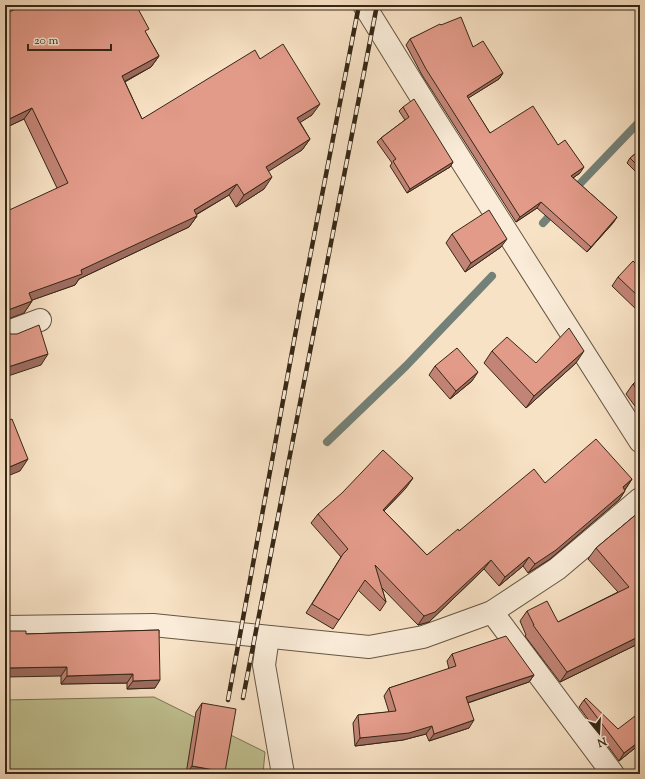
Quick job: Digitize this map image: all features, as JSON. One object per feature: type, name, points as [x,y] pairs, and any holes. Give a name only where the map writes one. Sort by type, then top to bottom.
[{"type":"street","points":[[364,5],[640,441]]},
{"type":"street","points":[[5,333],[40,320]]},
{"type":"street","points":[[5,627],[153,625],[369,647],[423,637],[492,612],[557,569],[640,499]]},
{"type":"street","points":[[492,612],[614,774]]},
{"type":"street","points":[[268,637],[264,665],[283,774]]},
{"type":"green space","points":[[154,697],[265,752],[263,774],[5,774],[5,700]]},
{"type":"building","points":[[24,5],[136,5],[149,29],[145,31],[159,56],[122,76],[142,119],[255,50],[260,59],[283,44],[320,104],[297,118],[310,139],[266,167],[272,177],[244,195],[237,184],[194,210],[197,216],[81,270],[82,274],[29,293],[32,301],[8,310],[5,313],[5,212],[68,183],[32,108],[5,121],[5,14]]},
{"type":"building","points":[[461,17],[473,47],[483,41],[503,73],[467,96],[490,133],[533,106],[558,145],[565,140],[584,167],[571,176],[617,217],[591,247],[541,202],[520,217],[426,69],[410,39],[440,24],[441,25]]},
{"type":"building","points":[[414,99],[453,162],[410,189],[393,161],[396,159],[381,138],[409,117],[403,107]]},
{"type":"building","points":[[640,150],[640,168],[630,158]]},
{"type":"building","points":[[489,210],[507,239],[471,263],[452,234]]},
{"type":"building","points":[[633,261],[640,268],[640,298],[618,277]]},
{"type":"building","points":[[39,325],[48,354],[5,368],[5,331],[11,334],[17,334]]},
{"type":"building","points":[[569,328],[584,351],[534,396],[492,351],[507,337],[536,363]]},
{"type":"building","points":[[457,348],[478,372],[456,391],[435,366]]},
{"type":"building","points":[[640,379],[640,393],[633,384]]},
{"type":"building","points":[[12,419],[28,459],[5,469],[5,422]]},
{"type":"building","points":[[596,439],[632,479],[623,487],[625,491],[556,550],[535,564],[529,557],[505,577],[491,560],[435,612],[424,616],[375,565],[386,602],[365,580],[339,620],[312,604],[343,554],[348,549],[318,514],[342,493],[383,450],[413,478],[383,510],[427,555],[458,529],[459,531],[534,469],[545,483]]},
{"type":"building","points":[[639,512],[640,636],[567,672],[533,625],[527,611],[547,601],[558,622],[629,587],[596,548]]},
{"type":"building","points":[[5,630],[26,631],[26,634],[159,630],[160,680],[133,681],[133,674],[67,676],[67,667],[5,668]]},
{"type":"building","points":[[506,636],[534,675],[466,697],[474,720],[434,734],[432,726],[409,733],[360,738],[358,715],[396,711],[389,688],[456,666],[452,654]]},
{"type":"building","points":[[586,698],[618,729],[635,716],[640,722],[640,741],[624,753],[584,700]]},
{"type":"building","points":[[202,703],[236,709],[225,772],[192,766]]},
{"type":"waterway","points":[[572,192],[640,121]]},
{"type":"waterway","points":[[543,223],[555,210]]},
{"type":"waterway","points":[[327,442],[406,366],[492,276]]},
{"type":"railway","points":[[228,700],[301,303],[359,5]]},
{"type":"railway","points":[[243,698],[377,5]]}]
